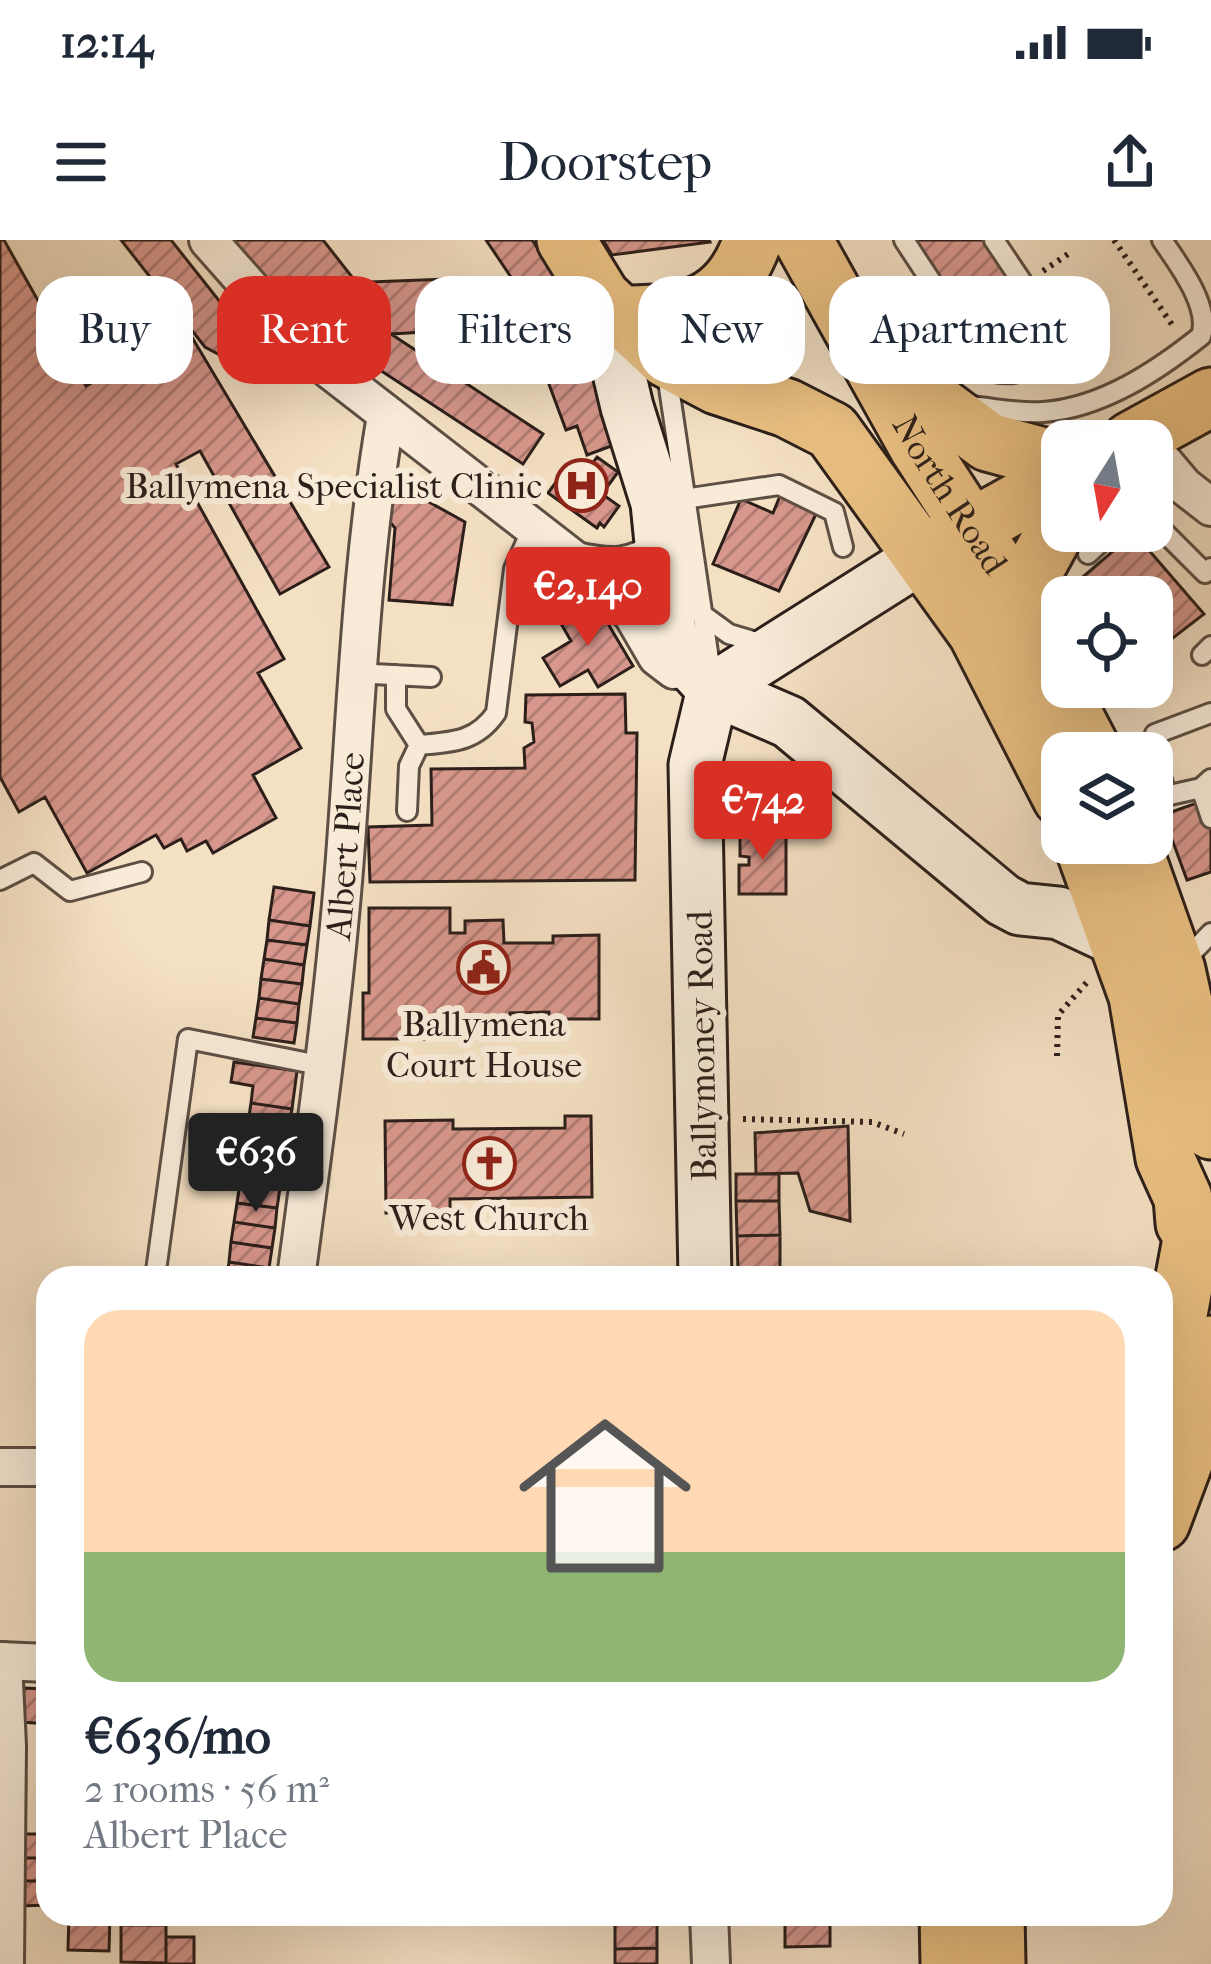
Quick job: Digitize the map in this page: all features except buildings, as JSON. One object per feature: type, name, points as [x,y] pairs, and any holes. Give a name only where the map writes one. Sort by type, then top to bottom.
[{"type":"main road","points":[[566,240],[590,276]]},
{"type":"main road","points":[[614,307],[661,315],[702,305],[726,290],[744,265],[753,240]]},
{"type":"main road","name":"North Road","points":[[803,240],[829,288]]},
{"type":"main road","points":[[614,310],[638,332]]},
{"type":"main road","points":[[1159,420],[1199,372]]},
{"type":"main road","points":[[715,384],[787,408],[832,431],[948,541],[1001,674],[1041,756]]},
{"type":"main road","name":"North Road","points":[[878,384],[948,541],[1016,603],[1082,732]]},
{"type":"main road","points":[[911,384],[988,442],[1041,456]]},
{"type":"main road","points":[[948,541],[1041,490]]},
{"type":"main road","points":[[1016,603],[1062,552]]},
{"type":"main road","points":[[1091,864],[1138,996],[1166,1158],[1200,1212],[1173,1345]]},
{"type":"main road","points":[[1143,864],[1194,951],[1211,1130]]},
{"type":"main road","points":[[1173,1489],[1211,1345]]},
{"type":"main road","points":[[950,1926],[950,1964]]},
{"type":"main road","points":[[995,1926],[996,1964]]},
{"type":"street","points":[[208,240],[308,353],[576,561],[632,614],[657,657],[678,673],[789,722],[1004,900],[1024,910],[1059,913],[1121,942]]},
{"type":"street","points":[[614,330],[627,407],[657,503],[670,633],[681,654],[713,688]]},
{"type":"street","name":"Albert Place","points":[[298,1266],[344,870],[354,673],[372,494],[386,416]]},
{"type":"street","points":[[1173,475],[1211,507]]},
{"type":"street","points":[[713,688],[948,541]]},
{"type":"street","points":[[576,561],[615,569],[634,565],[662,549]]},
{"type":"street","name":"Ballymoney Road","points":[[705,1266],[695,765],[713,688]]},
{"type":"street","points":[[0,1467],[36,1467]]},
{"type":"street","points":[[4,1964],[7,1746],[2,1660],[36,1662]]},
{"type":"street","points":[[709,1926],[711,1964]]},
{"type":"lane","points":[[904,240],[984,362],[994,372],[1021,372],[1047,355],[1053,344],[1051,322],[994,240]]},
{"type":"lane","points":[[934,402],[1042,413],[1078,406],[1133,383],[1199,372],[1207,309],[1162,240]]},
{"type":"lane","points":[[667,384],[713,688]]},
{"type":"lane","points":[[684,499],[778,484],[834,512],[843,548]]},
{"type":"lane","points":[[419,745],[466,741],[487,727],[496,713],[514,569],[533,527]]},
{"type":"lane","points":[[1173,541],[1204,573],[1211,568]]},
{"type":"lane","points":[[703,615],[729,634],[758,644],[785,643]]},
{"type":"lane","points":[[354,673],[430,677]]},
{"type":"lane","points":[[396,675],[396,709],[419,745]]},
{"type":"lane","points":[[1160,732],[1211,713]]},
{"type":"lane","points":[[407,811],[410,766],[419,745]]},
{"type":"lane","points":[[1173,793],[1206,783],[1211,818]]},
{"type":"lane","points":[[0,880],[34,863],[70,891],[142,872]]},
{"type":"lane","points":[[157,1266],[188,1039],[324,1066]]},
{"type":"path","points":[[1114,240],[1199,372]]},
{"type":"path","points":[[1037,276],[1071,252]]},
{"type":"path","points":[[1057,1056],[1058,1015],[1121,942]]},
{"type":"path","points":[[704,1121],[872,1122],[904,1134]]},
{"type":"place","name":"Ballymena Specialist Clinic","points":[[581,486]]},
{"type":"place","name":"Ballymena Court House","points":[[484,968]]},
{"type":"place","name":"West Church","points":[[489,1163]]}]
